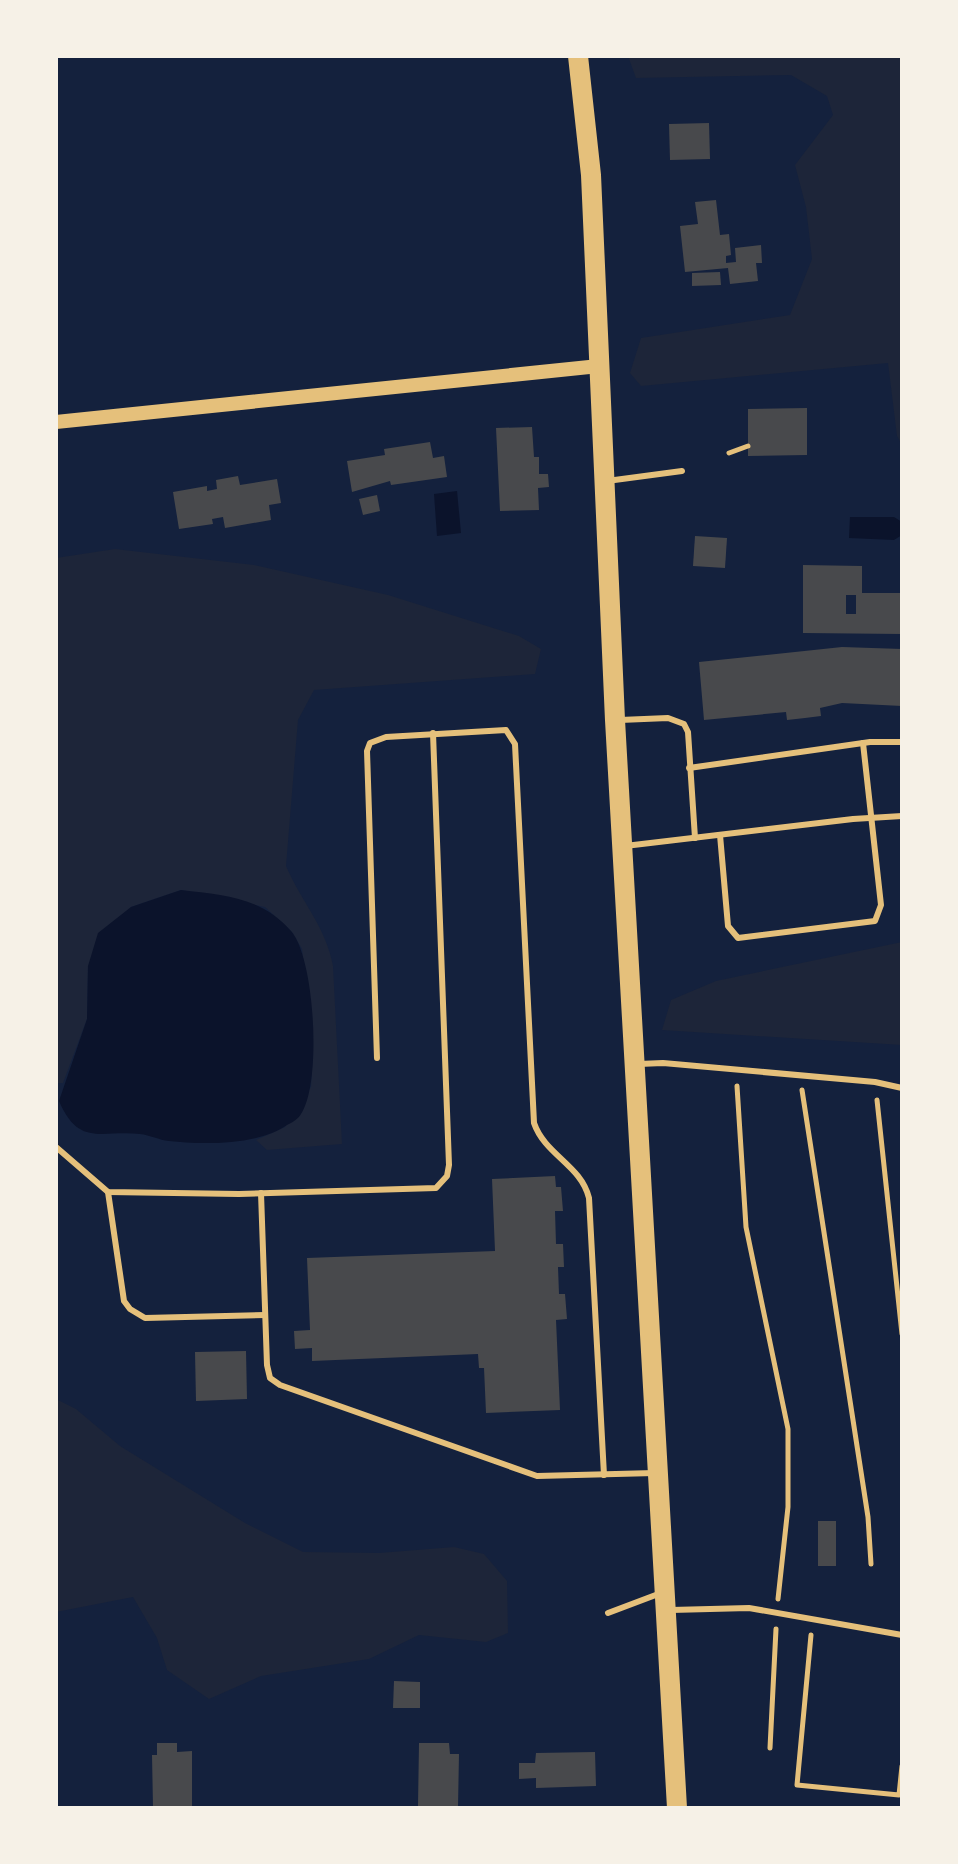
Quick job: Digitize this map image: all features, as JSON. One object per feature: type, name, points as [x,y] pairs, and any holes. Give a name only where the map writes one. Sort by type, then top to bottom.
[{"type":"main road","points":[[578,56],[591,175],[615,720],[677,1808]]},
{"type":"street","points":[[56,422],[599,366]]},
{"type":"lane","points":[[605,482],[682,471]]},
{"type":"lane","points":[[615,720],[668,718],[684,724],[695,838]]},
{"type":"lane","points":[[377,1058],[367,751],[375,739],[499,728],[513,736],[515,744],[534,1123],[543,1145],[582,1180],[589,1198],[604,1475]]},
{"type":"lane","points":[[56,1147],[108,1192],[261,1193],[436,1188],[447,1176],[448,1078],[433,733]]},
{"type":"lane","points":[[689,768],[863,743],[902,742]]},
{"type":"lane","points":[[720,835],[728,926],[738,938],[875,921],[882,911],[863,743]]},
{"type":"lane","points":[[622,847],[902,816]]},
{"type":"lane","points":[[634,1065],[663,1063],[736,1069],[875,1082],[902,1088]]},
{"type":"lane","points":[[108,1192],[124,1301],[130,1309],[145,1318],[265,1315]]},
{"type":"lane","points":[[261,1193],[270,1378],[280,1385],[537,1476],[659,1473]]},
{"type":"lane","points":[[608,1613],[667,1601],[749,1608],[902,1635]]},
{"type":"path","points":[[729,453],[748,446]]},
{"type":"path","points":[[736,1069],[746,1227],[788,1429],[788,1507],[776,1613],[770,1748]]},
{"type":"path","points":[[800,1075],[868,1517],[871,1564]]},
{"type":"path","points":[[875,1082],[902,1334]]},
{"type":"path","points":[[812,1619],[797,1785],[899,1795],[902,1766]]},
{"type":"shaded area","points":[[628,56],[902,56],[902,445],[897,436],[888,363],[641,386],[630,373],[641,338],[790,315],[812,259],[806,207],[795,165],[833,115],[827,96],[791,75],[636,78]]},
{"type":"shaded area","points":[[457,491],[461,533],[437,536],[434,494]]},
{"type":"shaded area","points":[[850,517],[894,517],[902,522],[902,535],[894,540],[849,538]]},
{"type":"shaded area","points":[[115,549],[254,565],[388,595],[519,636],[541,649],[535,674],[314,690],[298,720],[286,866],[325,939],[333,966],[342,1144],[267,1150],[256,1140],[285,1127],[311,1087],[313,1049],[302,949],[292,932],[265,907],[181,890],[131,907],[88,966],[87,1019],[63,1083],[56,1083],[56,558]]},
{"type":"shaded area","points":[[181,890],[227,896],[255,904],[291,931],[306,967],[313,1021],[312,1076],[308,1098],[301,1114],[293,1122],[275,1132],[246,1140],[183,1142],[140,1134],[83,1131],[74,1125],[59,1101],[87,1019],[88,966],[98,933],[131,907]]},
{"type":"shaded area","points":[[902,942],[902,1045],[662,1030],[671,1000],[716,981]]},
{"type":"shaded area","points":[[56,1399],[76,1409],[120,1446],[245,1523],[303,1552],[379,1553],[454,1547],[484,1554],[507,1581],[508,1633],[486,1642],[419,1635],[369,1659],[261,1676],[209,1699],[167,1670],[157,1638],[133,1597],[56,1612]]},
{"type":"building","points":[[709,123],[710,159],[670,160],[669,124]]},
{"type":"building","points":[[716,200],[720,235],[729,234],[731,255],[726,256],[726,263],[736,262],[735,248],[761,245],[762,263],[756,263],[758,281],[730,284],[728,268],[685,272],[680,226],[698,224],[695,202]]},
{"type":"building","points":[[720,272],[721,285],[692,286],[692,273]]},
{"type":"building","points":[[807,408],[807,455],[748,456],[748,409]]},
{"type":"building","points":[[532,427],[534,457],[539,457],[539,474],[548,474],[549,487],[538,488],[539,510],[500,511],[496,428]]},
{"type":"building","points":[[430,442],[433,458],[444,456],[447,477],[391,485],[390,481],[352,492],[347,461],[385,455],[384,449]]},
{"type":"building","points":[[238,476],[240,485],[277,479],[281,503],[269,505],[271,520],[225,528],[223,517],[212,519],[213,524],[179,529],[173,492],[207,486],[207,491],[217,489],[216,480]]},
{"type":"building","points":[[377,495],[380,511],[363,515],[359,499]]},
{"type":"building","points":[[695,536],[727,538],[725,568],[693,566]]},
{"type":"building","points":[[803,565],[862,566],[862,593],[902,593],[902,634],[803,633]],"holes":[[[846,595],[856,595],[856,614],[846,614]]]},
{"type":"building","points":[[842,647],[902,649],[902,706],[842,703],[820,708],[821,716],[805,718],[787,720],[786,712],[704,720],[699,662]]},
{"type":"building","points":[[555,1176],[556,1187],[561,1187],[563,1211],[555,1211],[556,1244],[563,1244],[564,1267],[558,1267],[559,1294],[565,1294],[567,1319],[556,1320],[560,1410],[486,1413],[484,1368],[479,1368],[478,1354],[312,1361],[312,1348],[295,1349],[294,1331],[310,1330],[307,1258],[495,1251],[492,1179]]},
{"type":"building","points":[[246,1351],[247,1399],[196,1401],[195,1352]]},
{"type":"building","points":[[818,1521],[836,1521],[836,1566],[818,1566]]},
{"type":"building","points":[[394,1681],[420,1682],[420,1708],[393,1708]]},
{"type":"building","points":[[157,1743],[177,1743],[177,1752],[192,1751],[192,1807],[153,1807],[152,1755],[157,1755]]},
{"type":"building","points":[[419,1743],[449,1743],[450,1754],[459,1754],[458,1807],[418,1806]]},
{"type":"building","points":[[595,1752],[596,1786],[536,1788],[536,1778],[519,1779],[519,1763],[535,1763],[536,1753]]}]
